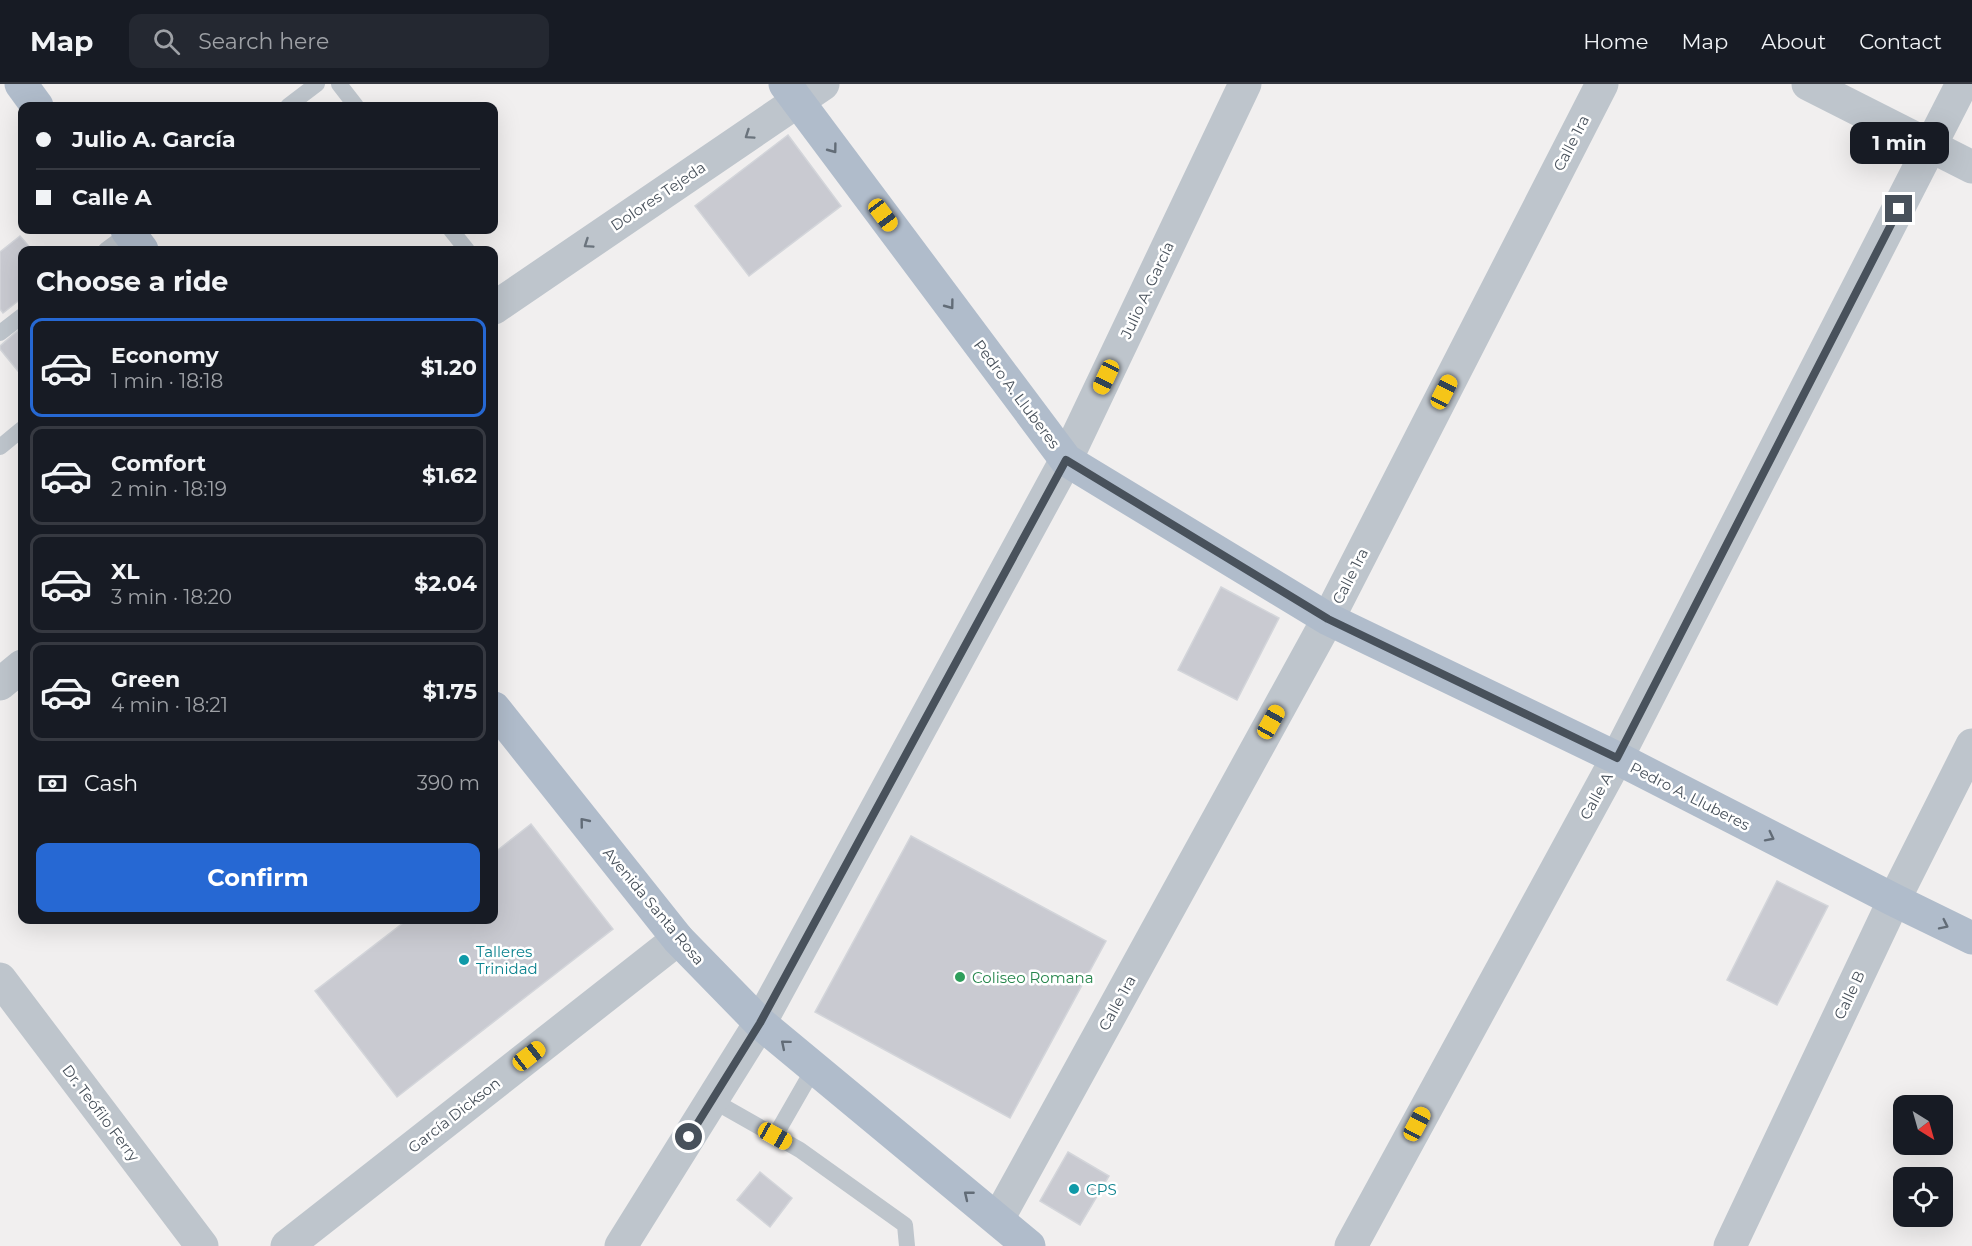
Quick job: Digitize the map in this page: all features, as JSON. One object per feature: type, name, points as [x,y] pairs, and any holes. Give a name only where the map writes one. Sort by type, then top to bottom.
[{"type":"main road","points":[[21,84],[34,102]]},
{"type":"main road","name":"Pedro A. Lluberes","points":[[802,90],[1066,460],[1328,619],[1617,758],[1972,938]]},
{"type":"main road","name":"Avenida Santa Rosa","points":[[498,713],[678,939],[760,1023],[1029,1246]]},
{"type":"street","name":"Julio A. García","points":[[621,1246],[760,1023],[1066,460],[1245,84]]},
{"type":"street","name":"Calle 1ra","points":[[998,1219],[1328,619],[1602,84]]},
{"type":"street","points":[[1808,84],[1972,167]]},
{"type":"street","name":"Calle A","points":[[1351,1246],[1617,758],[1962,84]]},
{"type":"street","name":"Dolores Tejeda","points":[[498,296],[802,90]]},
{"type":"street","points":[[0,684],[18,669]]},
{"type":"street","name":"Calle B","points":[[1732,1246],[1894,900],[1972,745]]},
{"type":"street","name":"García Dickson","points":[[287,1246],[678,939]]},
{"type":"street","name":"Dr. Teófilo Ferry","points":[[0,979],[202,1246]]},
{"type":"lane","points":[[293,102],[317,84]]},
{"type":"lane","points":[[339,84],[353,102]]},
{"type":"lane","points":[[454,234],[464,246]]},
{"type":"lane","points":[[0,333],[18,319]]},
{"type":"lane","points":[[0,447],[18,432]]},
{"type":"lane","points":[[775,1136],[814,1068]]},
{"type":"lane","points":[[712,1100],[800,1150],[905,1225],[907,1246]]},
{"type":"building","points":[[788,135],[841,206],[749,276],[695,206]]},
{"type":"building","points":[[20,236],[29,246],[18,246],[18,301],[3,313],[0,309],[0,252]]},
{"type":"building","points":[[18,330],[18,371],[0,349],[0,346]]},
{"type":"building","points":[[1221,587],[1279,618],[1237,700],[1178,670]]},
{"type":"building","name":"Talleres Trinidad","points":[[531,824],[613,929],[397,1097],[315,991],[402,924],[498,924],[498,850]]},
{"type":"building","name":"Coliseo Romana","points":[[911,836],[1106,941],[1010,1118],[815,1012]]},
{"type":"building","points":[[1777,881],[1828,906],[1777,1005],[1727,980]]},
{"type":"building","name":"CPS","points":[[1068,1152],[1109,1176],[1080,1225],[1040,1201]]},
{"type":"building","points":[[760,1172],[792,1198],[770,1227],[737,1200]]},
{"type":"place","name":"Talleres Trinidad","points":[[464,960]]},
{"type":"place","name":"Coliseo Romana","points":[[960,977]]},
{"type":"place","name":"CPS","points":[[1074,1189]]},
{"type":"route","points":[[689,1137],[760,1023],[1066,460],[1328,619],[1617,758],[1899,209]]}]
